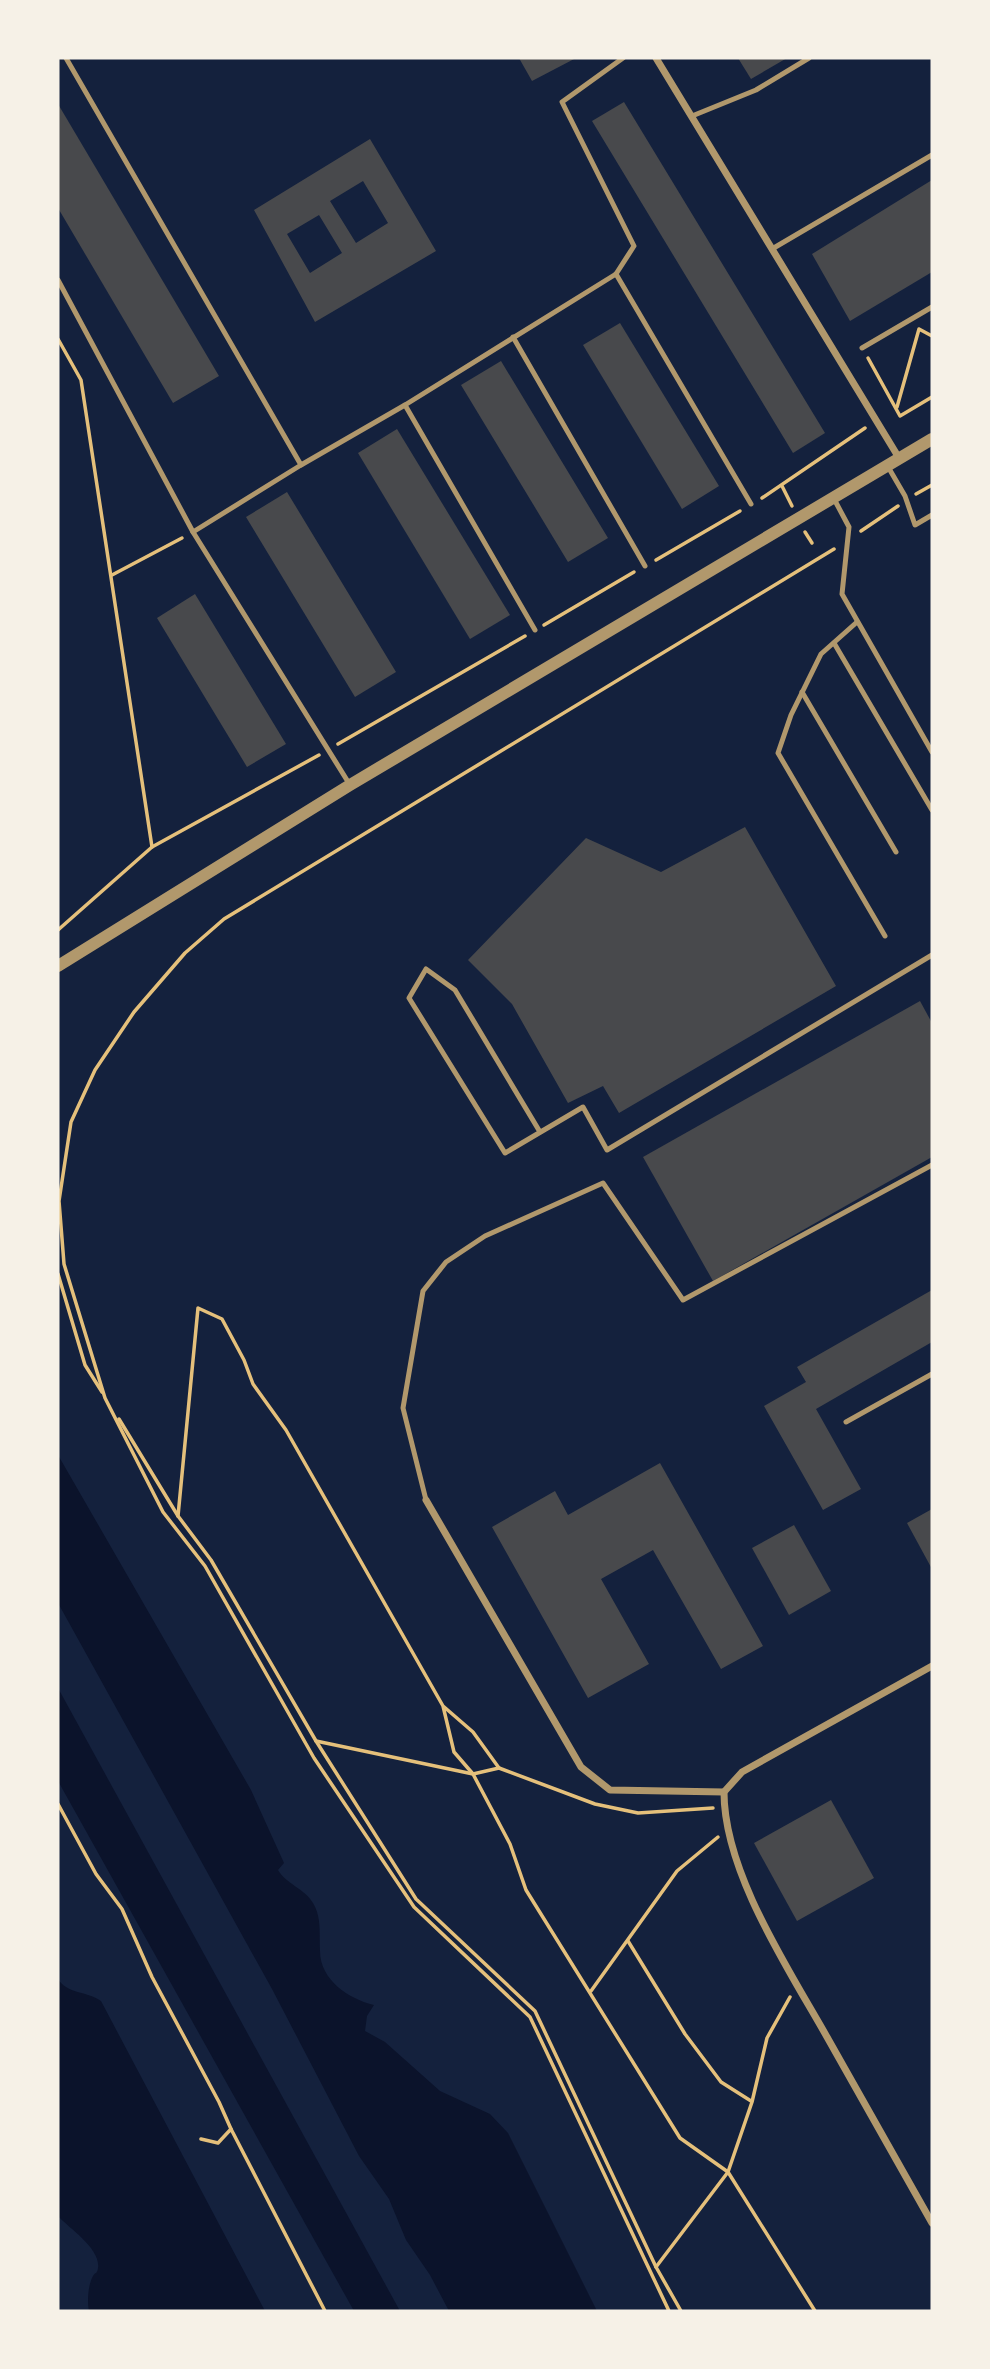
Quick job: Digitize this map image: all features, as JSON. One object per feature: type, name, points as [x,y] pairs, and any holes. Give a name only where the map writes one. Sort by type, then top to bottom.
[{"type":"street","points":[[656,58],[899,458]]},
{"type":"street","points":[[58,966],[350,785],[688,587],[762,537],[932,439]]},
{"type":"street","points":[[426,1500],[581,1768],[610,1790],[724,1792]]},
{"type":"street","points":[[932,1666],[742,1772],[724,1792],[726,1830],[743,1879],[797,1985],[932,2223]]},
{"type":"lane","points":[[66,58],[301,465]]},
{"type":"lane","points":[[193,532],[616,274],[634,246],[562,102],[623,58]]},
{"type":"lane","points":[[692,116],[756,90],[809,58]]},
{"type":"lane","points":[[772,249],[932,155]]},
{"type":"lane","points":[[616,274],[751,504]]},
{"type":"lane","points":[[58,280],[193,532],[350,785]]},
{"type":"lane","points":[[862,348],[932,307]]},
{"type":"lane","points":[[513,337],[645,566]]},
{"type":"lane","points":[[405,405],[535,630]]},
{"type":"lane","points":[[887,466],[906,500],[915,525],[932,515]]},
{"type":"lane","points":[[833,497],[849,527],[842,594],[932,752]]},
{"type":"lane","points":[[858,622],[821,654],[778,753],[885,936]]},
{"type":"lane","points":[[834,643],[932,810]]},
{"type":"lane","points":[[803,692],[896,852]]},
{"type":"lane","points":[[540,1132],[455,990],[426,969],[409,998],[505,1153],[583,1107],[607,1150],[932,955]]},
{"type":"lane","points":[[426,1500],[403,1408],[423,1291],[446,1262],[485,1236],[603,1183],[683,1300],[932,1165]]},
{"type":"lane","points":[[846,1422],[932,1374]]},
{"type":"path","points":[[896,409],[919,329],[932,336]]},
{"type":"path","points":[[58,339],[81,380],[152,847]]},
{"type":"path","points":[[862,348],[900,416],[932,397]]},
{"type":"path","points":[[58,930],[152,847],[329,750],[751,504],[876,420]]},
{"type":"path","points":[[669,2311],[530,2017],[414,1908],[314,1758],[205,1566],[163,1512],[105,1398],[64,1264],[59,1202],[71,1122],[95,1070],[142,1002],[185,953],[224,919],[847,540],[932,485]]},
{"type":"path","points":[[112,575],[193,532]]},
{"type":"path","points":[[58,1274],[85,1365],[178,1516],[211,1560],[316,1741],[416,1899],[535,2011],[656,2267],[681,2311]]},
{"type":"path","points":[[178,1516],[198,1308],[222,1319],[244,1360],[253,1384],[286,1430],[443,1706],[454,1752],[474,1774],[510,1844],[526,1890],[680,2138],[728,2172],[815,2311]]},
{"type":"path","points":[[316,1741],[474,1774],[499,1768],[473,1732],[443,1706]]},
{"type":"path","points":[[58,1804],[96,1874],[122,1909],[152,1977],[325,2311]]},
{"type":"path","points":[[591,1991],[677,1871],[726,1830]]},
{"type":"path","points":[[628,1941],[685,2034],[721,2082],[751,2102]]},
{"type":"path","points":[[656,2267],[728,2172],[751,2102],[767,2038],[797,1985]]},
{"type":"path","points":[[201,2139],[218,2143],[231,2129]]},
{"type":"water","points":[[58,1455],[251,1790],[284,1863],[278,1870],[313,1903],[319,1920],[321,1961],[330,1979],[346,1993],[374,2005],[367,2016],[365,2031],[385,2042],[440,2091],[490,2114],[508,2133],[597,2311],[449,2311],[430,2275],[406,2240],[389,2199],[359,2156],[272,1989],[58,1603]]},
{"type":"water","points":[[58,1688],[400,2311],[354,2311],[58,1781]]},
{"type":"water","points":[[58,1979],[72,1990],[101,2001],[265,2311],[89,2311],[89,2290],[92,2278],[98,2270],[98,2261],[84,2240],[58,2216]]},
{"type":"building","points":[[519,58],[576,58],[532,81]]},
{"type":"building","points":[[738,58],[787,58],[751,79]]},
{"type":"building","points":[[624,102],[825,433],[793,453],[592,121]]},
{"type":"building","points":[[58,104],[219,376],[173,403],[58,208]]},
{"type":"building","points":[[370,139],[436,251],[315,322],[254,210]],"holes":[[[363,181],[388,223],[356,243],[330,201]],[[319,215],[342,253],[310,273],[287,234]]]},
{"type":"building","points":[[932,180],[932,272],[850,321],[812,254]]},
{"type":"building","points":[[620,323],[719,486],[682,509],[583,345]]},
{"type":"building","points":[[501,361],[608,538],[568,562],[461,385]]},
{"type":"building","points":[[397,429],[510,615],[470,639],[358,453]]},
{"type":"building","points":[[287,492],[396,672],[355,697],[246,517]]},
{"type":"building","points":[[195,594],[286,744],[247,767],[157,618]]},
{"type":"building","points":[[745,827],[836,986],[619,1113],[603,1086],[568,1103],[512,1004],[468,960],[586,838],[661,872]]},
{"type":"building","points":[[920,1001],[932,1023],[932,1157],[713,1281],[643,1157]]},
{"type":"building","points":[[932,1290],[932,1342],[816,1409],[861,1489],[823,1510],[764,1406],[806,1382],[797,1367]]},
{"type":"building","points":[[660,1463],[763,1646],[721,1669],[653,1550],[601,1579],[649,1664],[588,1698],[492,1527],[555,1491],[568,1515]]},
{"type":"building","points":[[932,1509],[932,1569],[907,1523]]},
{"type":"building","points":[[794,1525],[831,1591],[789,1615],[752,1548]]},
{"type":"building","points":[[831,1800],[874,1878],[797,1921],[754,1843]]}]
